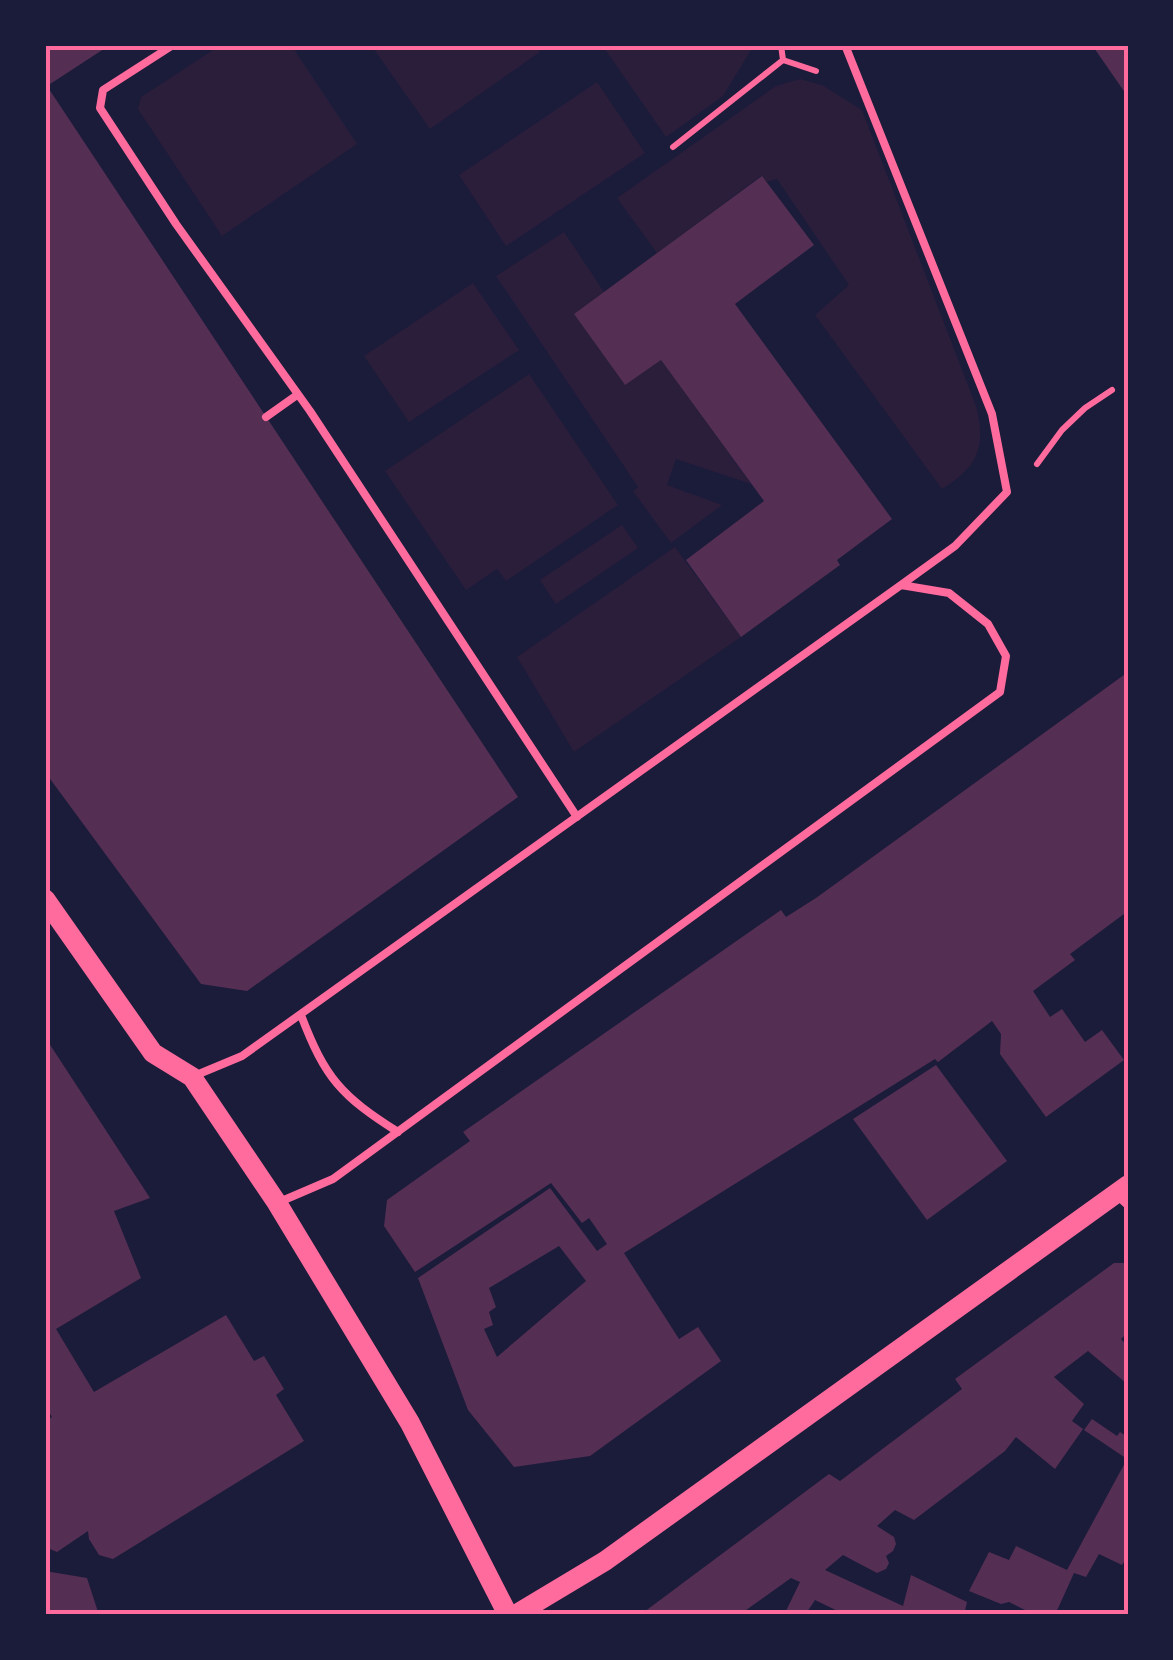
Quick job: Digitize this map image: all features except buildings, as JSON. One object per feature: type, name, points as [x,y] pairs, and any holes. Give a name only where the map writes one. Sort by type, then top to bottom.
[{"type":"main road","points":[[45,898],[153,1053],[192,1077],[277,1203],[410,1424],[512,1615],[605,1561],[1124,1194]]},
{"type":"lane","points":[[174,45],[103,90],[100,108],[297,395],[576,817]]},
{"type":"lane","points":[[192,1077],[242,1056],[901,585],[954,546],[1007,492],[992,414],[845,45]]},
{"type":"lane","points":[[266,416],[297,395]]},
{"type":"lane","points":[[277,1203],[333,1179],[1000,692],[1006,656],[988,624],[949,592],[901,585]]},
{"type":"lane","points":[[301,1015],[318,1059],[344,1094],[398,1132]]},
{"type":"path","points":[[674,147],[783,60],[781,45]]},
{"type":"path","points":[[1046,457],[1062,430],[1112,390]]},
{"type":"shaded area","points":[[221,45],[291,45],[357,144],[222,236],[138,109],[141,97]]},
{"type":"shaded area","points":[[371,45],[535,45],[540,52],[430,129]]},
{"type":"shaded area","points":[[602,45],[754,45],[723,96],[666,137]]},
{"type":"shaded area","points":[[800,79],[822,85],[862,110],[976,406],[980,433],[976,455],[964,473],[942,489],[815,315],[849,285],[777,179],[767,182],[761,176],[657,253],[617,198],[776,86]]},
{"type":"shaded area","points":[[597,82],[645,153],[506,246],[459,175]]},
{"type":"shaded area","points":[[564,232],[604,292],[574,314],[624,384],[661,360],[751,484],[676,459],[667,485],[722,505],[671,543],[633,491],[638,487],[496,276]]},
{"type":"shaded area","points":[[473,283],[519,350],[409,422],[364,356]]},
{"type":"shaded area","points":[[529,374],[618,505],[506,581],[497,569],[466,590],[385,471]]},
{"type":"shaded area","points":[[622,525],[638,548],[556,604],[540,580]]},
{"type":"shaded area","points":[[675,547],[741,637],[574,752],[517,657]]}]
